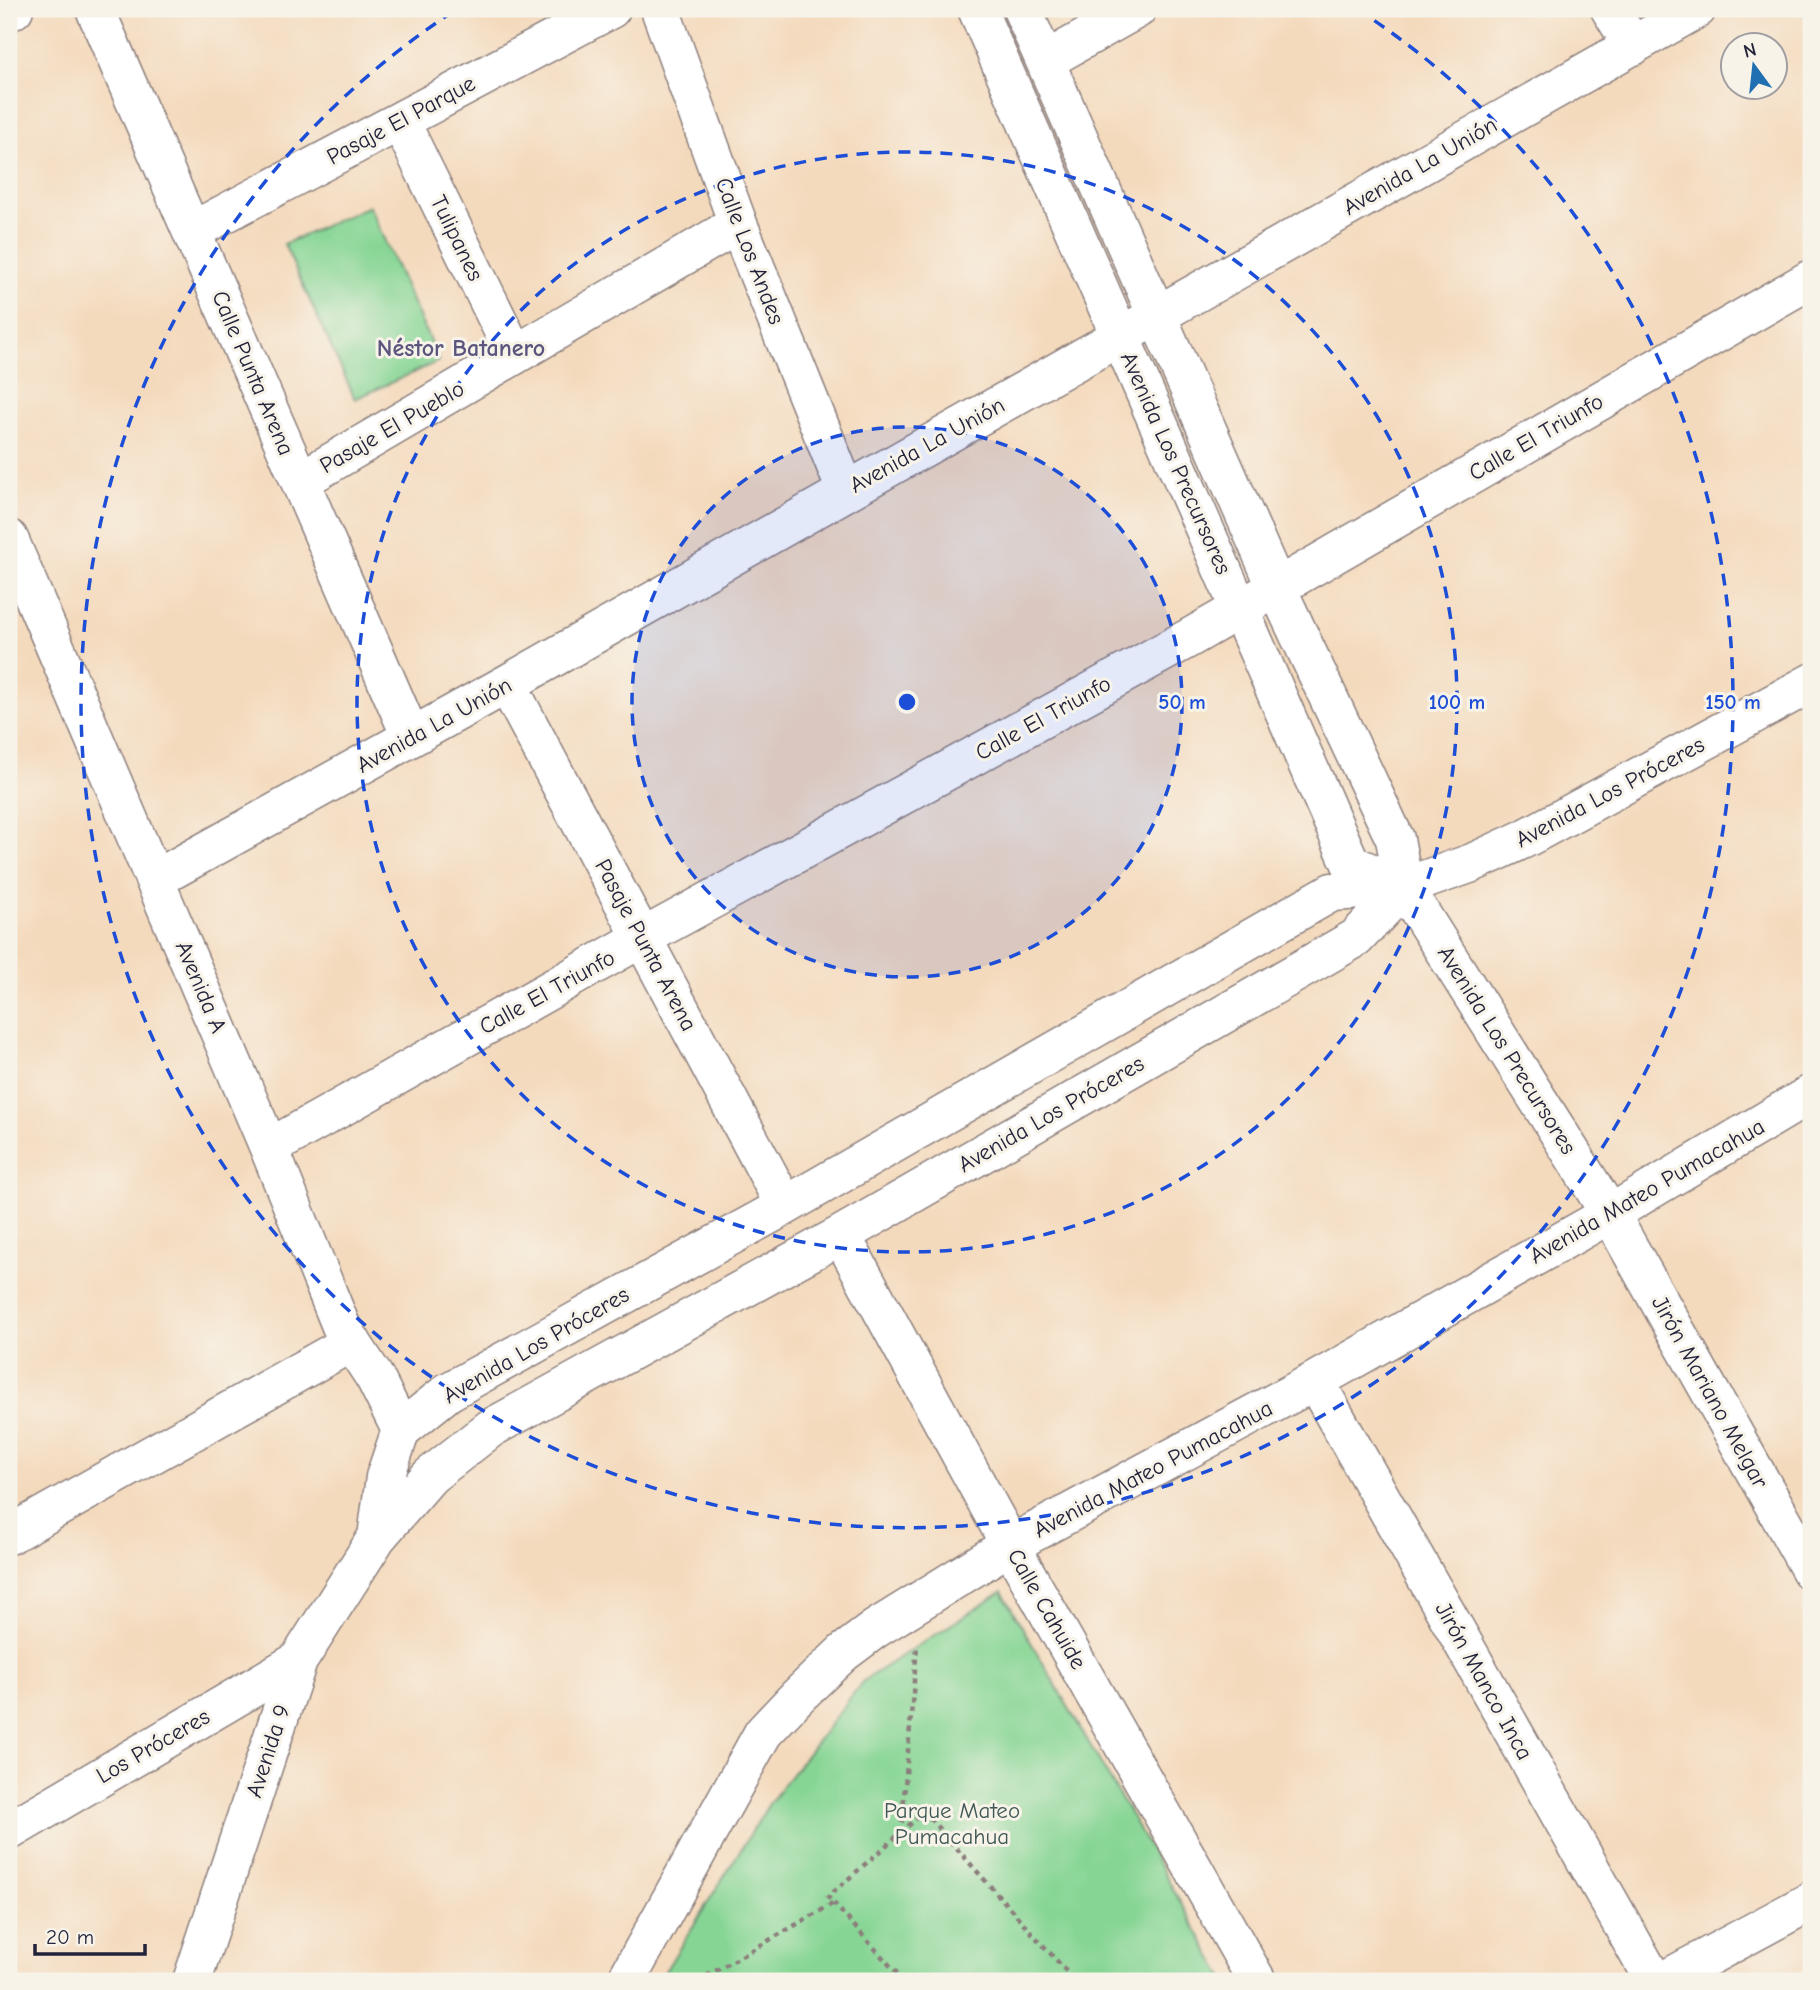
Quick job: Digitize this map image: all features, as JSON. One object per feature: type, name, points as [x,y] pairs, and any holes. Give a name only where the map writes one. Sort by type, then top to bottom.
[{"type":"street","points":[[9,12],[15,9]]},
{"type":"street","name":"Calle Punta Arena","points":[[95,9],[411,737]]},
{"type":"street","name":"Pasaje El Parque","points":[[192,231],[611,9]]},
{"type":"street","name":"Calle Los Andes","points":[[660,9],[738,224],[846,491]]},
{"type":"street","name":"Avenida Los Precursores","points":[[977,9],[1351,864],[1404,887]]},
{"type":"street","name":"Avenida Los Precursores","points":[[1022,9],[1276,586],[1395,839],[1404,887],[1610,1214]]},
{"type":"street","points":[[1045,61],[1137,9]]},
{"type":"street","points":[[1610,9],[1633,46]]},
{"type":"street","name":"Avenida La Unión","points":[[156,879],[507,684],[1697,9]]},
{"type":"street","name":"Tulipanes","points":[[400,121],[514,355]]},
{"type":"street","name":"Pasaje El Pueblo","points":[[300,481],[738,224]]},
{"type":"street","name":"Calle El Triunfo","points":[[269,1148],[642,938],[1191,637],[1811,279]]},
{"type":"street","name":"Avenida A","points":[[9,538],[156,879],[341,1326],[375,1378],[401,1430]]},
{"type":"street","name":"Avenida Los Próceres","points":[[401,1430],[448,1392],[785,1206],[1332,891],[1404,887],[1472,863],[1526,838],[1811,683]]},
{"type":"street","name":"Pasaje Punta Arena","points":[[507,684],[785,1206]]},
{"type":"street","name":"Avenida Los Próceres","points":[[377,1537],[430,1476],[491,1428],[841,1235],[1356,938],[1404,887]]},
{"type":"street","name":"Avenida Mateo Pumacahua","points":[[626,1981],[763,1733],[843,1653],[875,1629],[1010,1545],[1315,1381],[1610,1214],[1811,1094]]},
{"type":"street","name":"Jirón Mariano Melgar","points":[[1610,1214],[1811,1571]]},
{"type":"street","name":"Calle Cahuide","points":[[841,1235],[1010,1545],[1257,1981]]},
{"type":"street","points":[[9,1535],[352,1342]]},
{"type":"street","name":"Jirón Manco Inca","points":[[1315,1381],[1654,1981]]},
{"type":"street","points":[[377,1537],[385,1477],[401,1430]]},
{"type":"street","name":"Avenida 9","points":[[191,1981],[298,1661],[377,1537]]},
{"type":"street","name":"Los Próceres","points":[[9,1831],[298,1661]]},
{"type":"street","points":[[1663,1981],[1811,1901]]},
{"type":"path","points":[[901,1833],[921,1600]]},
{"type":"path","points":[[904,1981],[828,1897],[924,1812],[1075,1981]]},
{"type":"path","points":[[698,1981],[834,1903]]},
{"type":"green space","points":[[369,206],[439,361],[355,399],[284,244]]},
{"type":"green space","name":"Parque Mateo Pumacahua","points":[[1002,1592],[1226,1981],[659,1981],[769,1804],[863,1681]]},
{"type":"district","name":"Néstor Batanero","points":[[461,348]]}]
